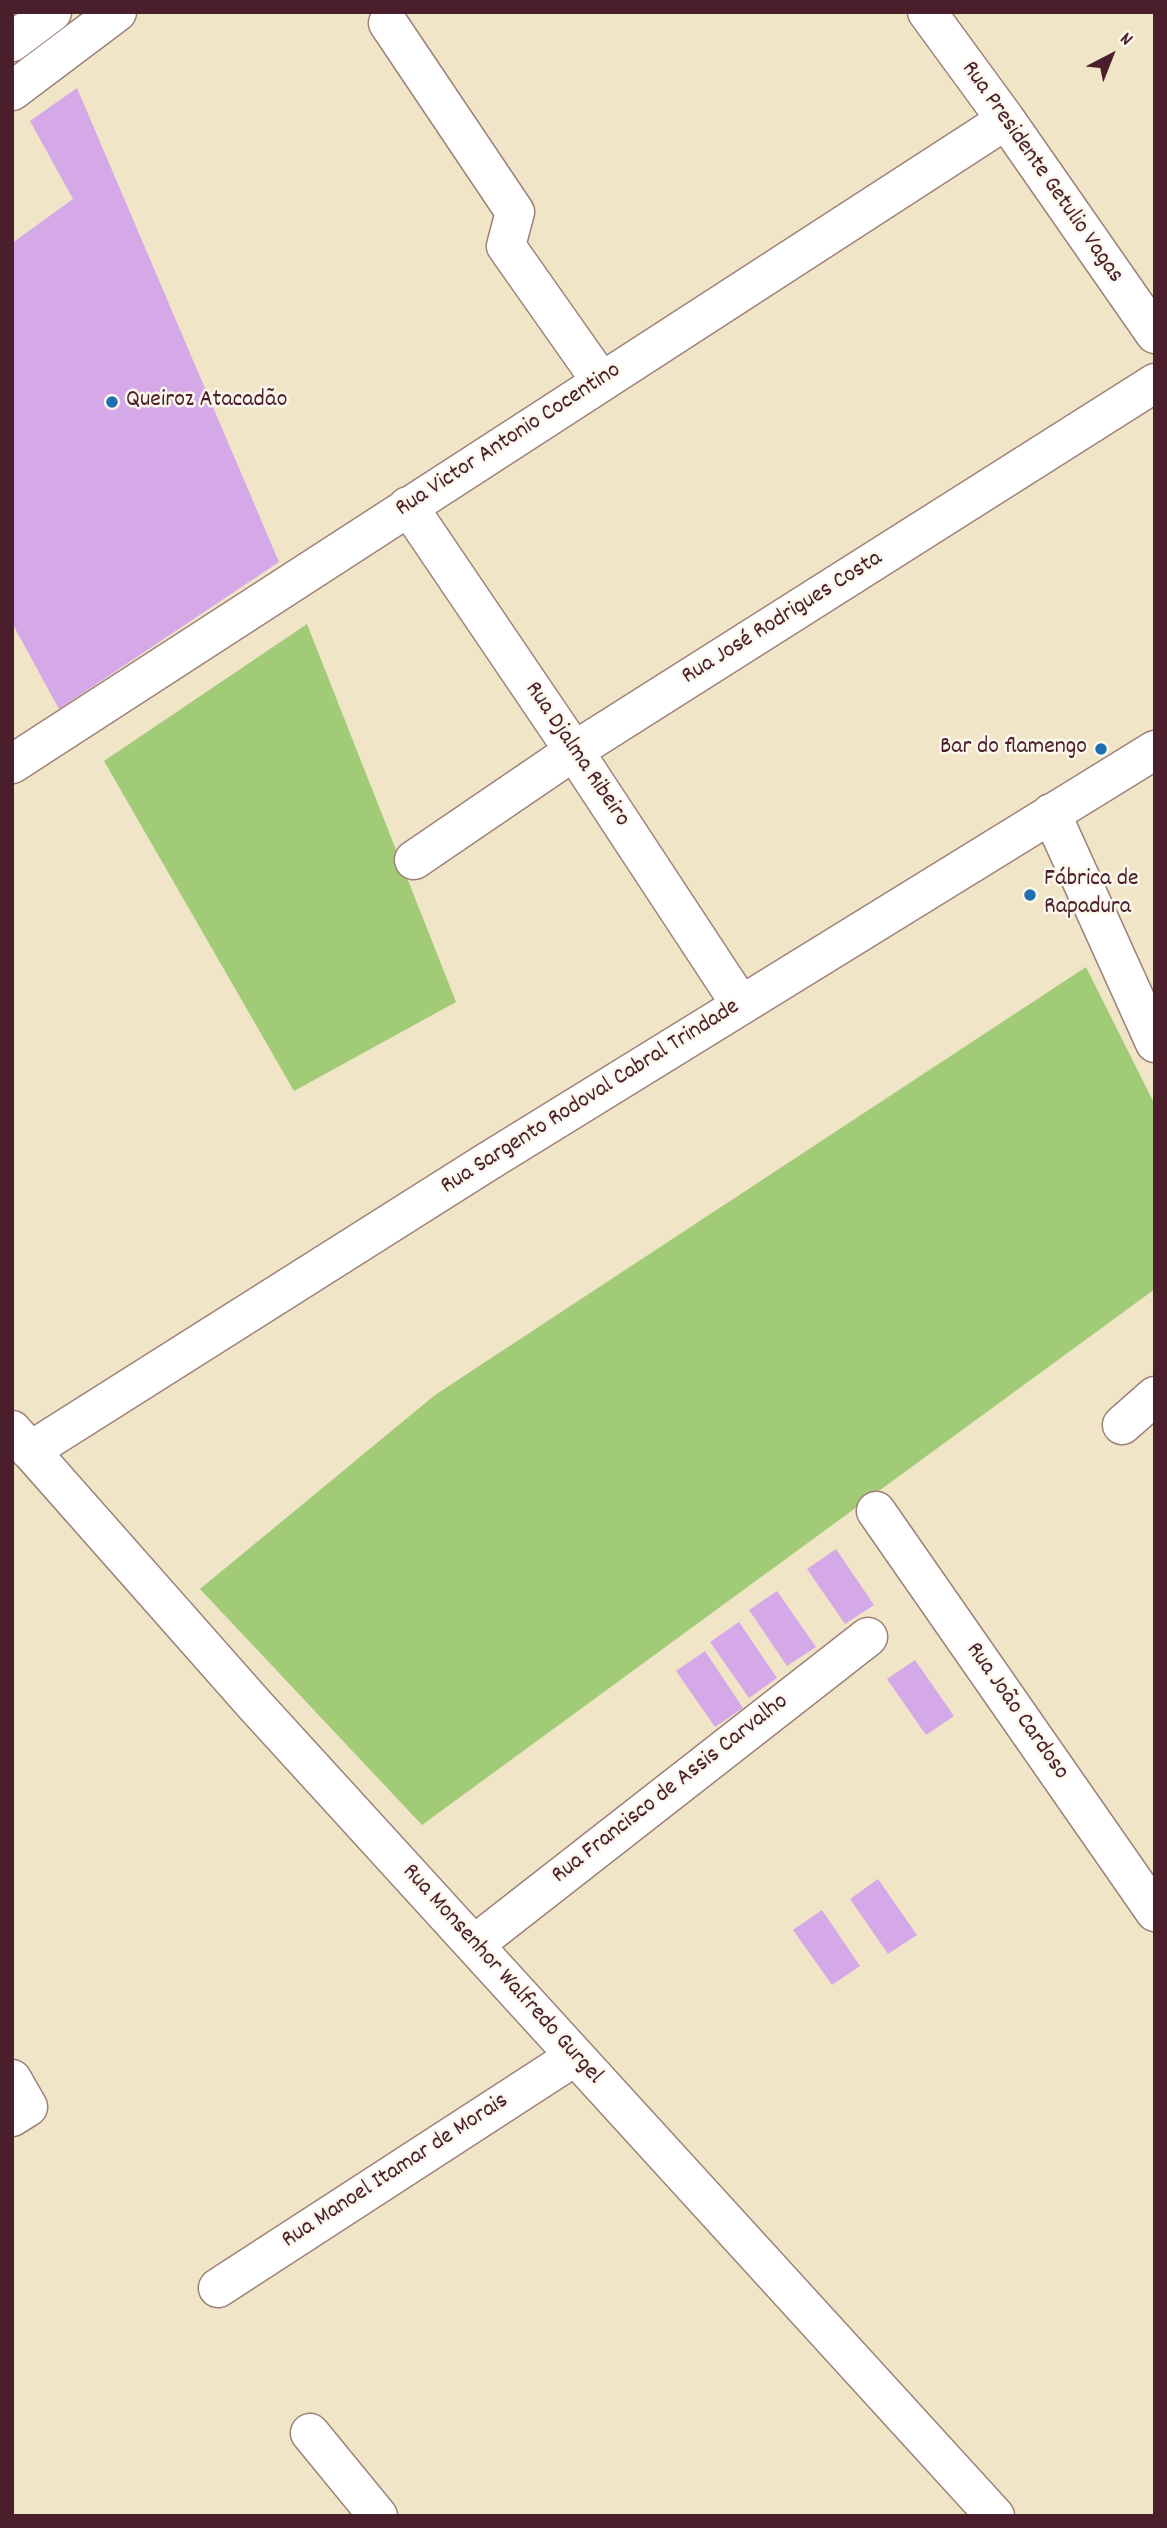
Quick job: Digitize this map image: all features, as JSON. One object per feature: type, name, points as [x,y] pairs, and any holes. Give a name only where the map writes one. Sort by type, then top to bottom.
[{"type":"street","points":[[12,42],[51,12]]},
{"type":"street","points":[[12,91],[117,12]]},
{"type":"street","name":"Rua Presidente Getulio Vagas","points":[[927,12],[1155,334]]},
{"type":"street","points":[[388,23],[515,212],[506,246],[601,381]]},
{"type":"street","name":"Rua Victor Antonio Cocentino","points":[[12,764],[1006,120]]},
{"type":"street","name":"Rua José Rodrigues Costa","points":[[414,860],[574,751],[1155,383]]},
{"type":"street","name":"Rua Djalma Ribeiro","points":[[408,506],[741,1005]]},
{"type":"street","name":"Rua Sargento Rodoval Cabral Trindade","points":[[21,1441],[464,1176],[1155,750]]},
{"type":"street","points":[[1052,813],[1155,1043]]},
{"type":"street","points":[[1122,1425],[1155,1396]]},
{"type":"street","name":"Rua Monsenhor Walfredo Gurgel","points":[[21,1441],[254,1704],[995,2516]]},
{"type":"street","name":"Rua João Cardoso","points":[[876,1511],[1155,1912]]},
{"type":"street","name":"Rua Francisco de Assis Carvalho","points":[[475,1944],[868,1637]]},
{"type":"street","name":"Rua Manoel Itamar de Morais","points":[[218,2288],[574,2057]]},
{"type":"street","points":[[310,2433],[378,2516]]},
{"type":"green space","points":[[307,624],[456,1002],[294,1091],[104,761]]},
{"type":"green space","points":[[1086,967],[1155,1105],[1155,1289],[422,1825],[200,1589],[435,1395]]},
{"type":"building","name":"Queiroz Atacadão","points":[[77,88],[279,562],[59,709],[12,623],[12,243],[73,199],[30,121]]},
{"type":"building","points":[[836,1549],[874,1605],[845,1624],[807,1569]]},
{"type":"building","points":[[777,1591],[816,1647],[787,1666],[749,1610]]},
{"type":"building","points":[[739,1622],[777,1678],[749,1698],[710,1642]]},
{"type":"building","points":[[705,1651],[743,1708],[715,1727],[676,1671]]},
{"type":"building","points":[[915,1660],[954,1716],[926,1735],[887,1679]]},
{"type":"building","points":[[878,1879],[917,1935],[888,1954],[850,1899]]},
{"type":"building","points":[[822,1910],[860,1966],[832,1985],[793,1930]]},
{"type":"place","name":"Queiroz Atacadão","points":[[112,402]]},
{"type":"place","name":"Bar do flamengo","points":[[1101,749]]},
{"type":"place","name":"Fábrica de Rapadura","points":[[1030,895]]}]
